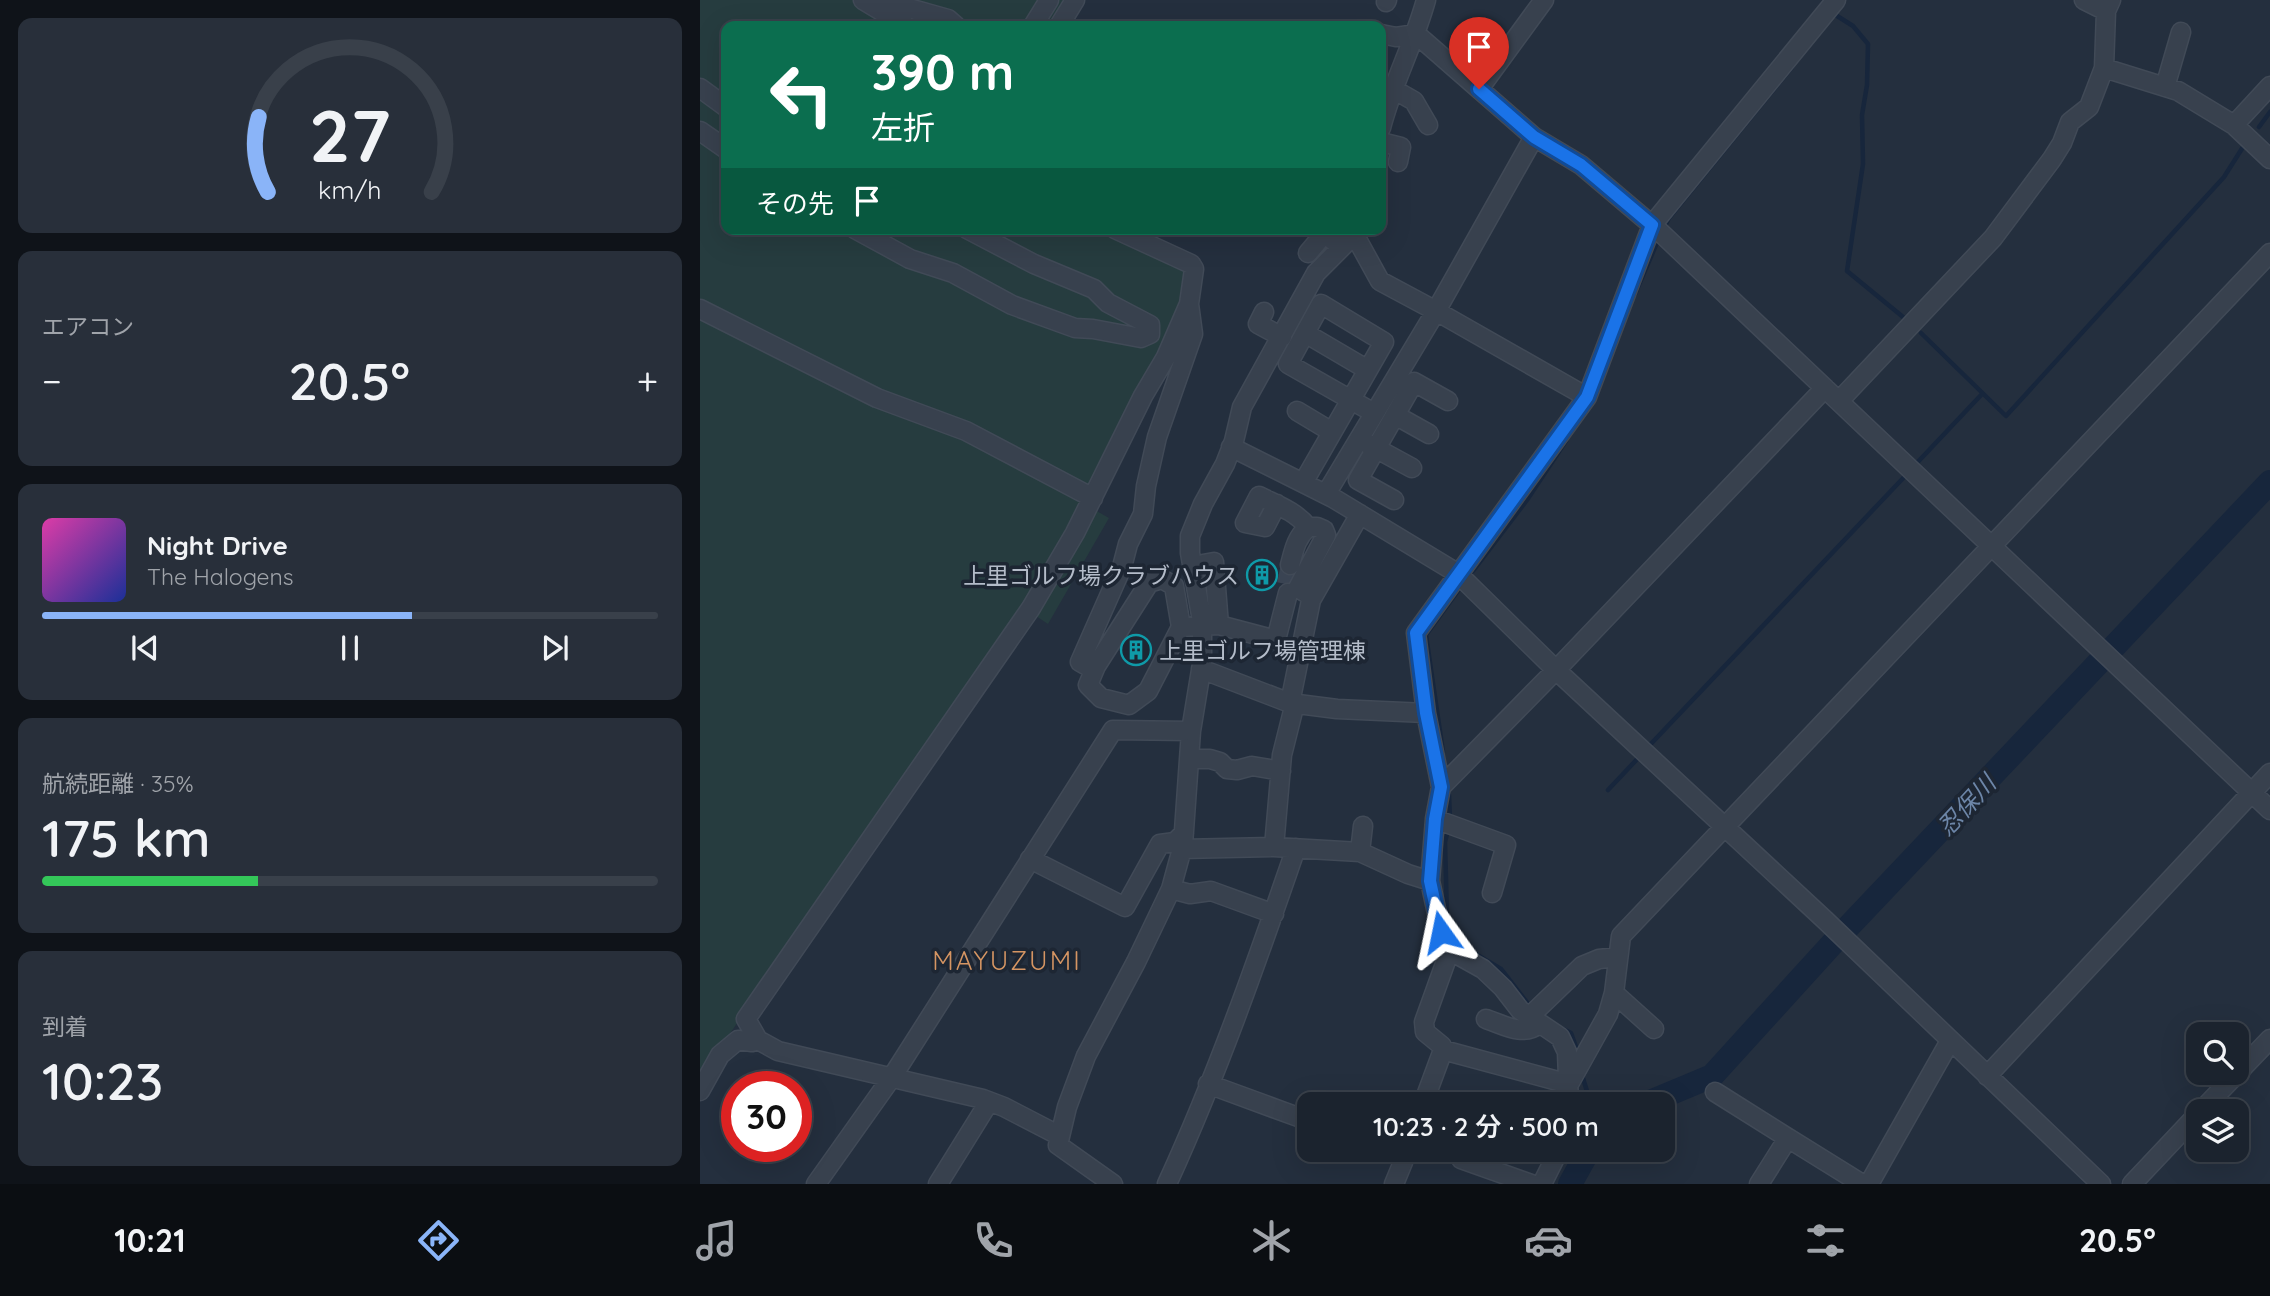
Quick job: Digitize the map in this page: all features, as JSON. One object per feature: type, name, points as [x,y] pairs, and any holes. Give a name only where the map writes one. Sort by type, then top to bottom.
[{"type":"street","points":[[863,0],[898,21]]},
{"type":"street","points":[[880,0],[950,21]]},
{"type":"street","points":[[1036,21],[1049,0]]},
{"type":"street","points":[[1062,21],[1076,0]]},
{"type":"street","points":[[1426,0],[1416,34],[1389,89],[1414,101],[1428,125]]},
{"type":"street","points":[[1479,89],[1544,0]]},
{"type":"street","points":[[1569,1092],[1567,1052],[1560,1037],[1520,1010],[1503,988],[1483,969],[1456,954],[1441,932],[1430,881],[1435,819],[1441,787],[1426,713],[1416,633],[1587,397],[1652,225],[1836,0]]},
{"type":"street","points":[[1839,401],[1993,238],[2062,144],[2070,122],[2089,107],[2104,68],[2108,5],[2084,0]]},
{"type":"street","points":[[2165,87],[2181,32]]},
{"type":"street","points":[[1386,35],[1396,37],[1416,34],[1534,137],[1581,165],[1652,225],[2270,810]]},
{"type":"street","points":[[2104,68],[2178,91],[2234,125],[2270,159]]},
{"type":"street","points":[[2234,125],[2270,86]]},
{"type":"street","points":[[700,88],[721,103]]},
{"type":"street","points":[[700,131],[721,146]]},
{"type":"street","points":[[1290,565],[1296,541],[1314,527],[1359,438],[1436,311],[1534,137]]},
{"type":"street","points":[[1386,143],[1401,147],[1398,162]]},
{"type":"street","points":[[866,235],[911,259],[953,273],[1012,305],[1075,328],[1093,328],[1140,338],[1150,334],[1150,325],[1108,303],[1094,289],[1034,264],[978,235]]},
{"type":"street","points":[[758,1040],[746,1019],[758,998],[1031,608],[1075,533],[1143,396],[1166,357],[1189,304],[1194,269],[1191,264],[1128,235]]},
{"type":"street","points":[[1308,253],[1319,235]]},
{"type":"street","points":[[1210,626],[1189,553],[1191,536],[1203,504],[1225,464],[1242,407],[1316,273],[1350,236],[1380,281],[1587,397]]},
{"type":"street","points":[[1569,1084],[1608,1014],[1614,993],[1621,936],[2270,254]]},
{"type":"street","points":[[1094,670],[1080,662],[1143,514],[1146,485],[1157,437],[1193,334],[1189,304]]},
{"type":"street","points":[[1303,483],[1351,400],[1384,342],[1321,304],[1288,364],[1351,400],[1374,413]]},
{"type":"street","points":[[700,309],[877,398],[966,431],[1093,498]]},
{"type":"street","points":[[1264,312],[1258,324],[1282,337]]},
{"type":"street","points":[[1305,334],[1368,370]]},
{"type":"street","points":[[1394,500],[1358,480],[1414,382],[1448,401]]},
{"type":"street","points":[[1441,787],[1825,388]]},
{"type":"street","points":[[1297,411],[1332,432]]},
{"type":"street","points":[[1395,415],[1429,434]]},
{"type":"street","points":[[1359,438],[1412,468]]},
{"type":"street","points":[[1231,447],[1331,497],[1457,573],[1556,670],[1825,920],[2101,1184]]},
{"type":"street","points":[[1181,627],[1210,626],[1276,640],[1296,591],[1326,536],[1277,504]]},
{"type":"street","points":[[1274,847],[1280,771],[1292,703],[1296,591],[1360,514]]},
{"type":"street","points":[[1113,1184],[1058,1145],[1067,1107],[1086,1056],[1171,889],[1182,841],[1191,732],[1210,626],[1213,562],[1203,564]]},
{"type":"street","points":[[1162,579],[1174,586],[1181,627],[1148,691],[1129,705],[1101,698],[1088,685],[1094,670],[1149,583],[1162,579]]},
{"type":"street","points":[[1201,669],[1292,703],[1337,709],[1426,713]]},
{"type":"street","points":[[817,1184],[892,1077],[1113,730],[1191,732]]},
{"type":"street","points":[[1189,759],[1210,759],[1220,762],[1227,769],[1237,770],[1252,766],[1280,771]]},
{"type":"street","points":[[1987,1076],[2270,772]]},
{"type":"street","points":[[1435,819],[1506,845],[1492,893]]},
{"type":"street","points":[[1360,852],[1363,826]]},
{"type":"street","points":[[1031,859],[1125,907],[1160,844],[1182,841],[1360,852],[1430,881]]},
{"type":"street","points":[[1167,1184],[1208,1084],[1296,848]]},
{"type":"street","points":[[1171,889],[1189,894],[1211,891],[1273,914]]},
{"type":"street","points":[[1427,1092],[1443,1050],[1442,1046],[1425,1032],[1424,1022],[1451,947]]},
{"type":"street","points":[[1486,1019],[1520,1031],[1531,1030],[1534,1020],[1582,965],[1600,958],[1618,957]]},
{"type":"street","points":[[1614,993],[1654,1029]]},
{"type":"street","points":[[2213,1099],[2270,1039]]},
{"type":"street","points":[[700,1091],[720,1055],[738,1040],[758,1040],[778,1051],[989,1102],[1060,1136]]},
{"type":"street","points":[[1870,1184],[1950,1041]]},
{"type":"street","points":[[1443,1050],[1569,1084]]},
{"type":"street","points":[[1208,1084],[1297,1117]]},
{"type":"street","points":[[1715,1092],[1862,1184]]},
{"type":"street","points":[[938,1184],[989,1102]]},
{"type":"street","points":[[2132,1184],[2186,1128]]},
{"type":"street","points":[[1759,1184],[1788,1138]]},
{"type":"street","points":[[1395,1184],[1404,1162]]},
{"type":"street","points":[[1469,1162],[1531,1184]]},
{"type":"street","points":[[1542,1184],[1553,1162]]},
{"type":"green space","points":[[700,0],[1065,0],[1051,21],[721,21],[721,235],[1118,235],[1189,268],[1183,301],[1086,505],[1109,518],[1048,624],[1024,608],[713,1058],[700,1081]]},
{"type":"waterway","points":[[1832,17],[1834,14],[1853,26],[1868,44],[1867,85],[1862,115],[1863,164],[1847,271],[1903,317]]},
{"type":"waterway","points":[[1663,230],[1669,218],[1792,67]]},
{"type":"waterway","points":[[2259,127],[2270,112]]},
{"type":"waterway","points":[[1921,333],[2006,416],[2224,177],[2243,147]]},
{"type":"waterway","points":[[1635,294],[1659,238]]},
{"type":"waterway","points":[[1914,466],[1982,394]]},
{"type":"waterway","points":[[1473,571],[1527,500],[1566,441]]},
{"type":"waterway","points":[[1647,748],[1908,473]]},
{"type":"waterway","name":"忍保川","points":[[1674,1092],[1712,1076],[1833,943],[2270,482]]},
{"type":"waterway","points":[[1443,752],[1426,635],[1458,591]]},
{"type":"waterway","points":[[1608,790],[1641,755]]},
{"type":"waterway","points":[[1449,795],[1450,818]]},
{"type":"waterway","points":[[1448,830],[1445,842],[1447,916],[1464,947],[1501,969],[1532,1009]]},
{"type":"waterway","points":[[1563,1029],[1571,1033],[1576,1047]]},
{"type":"waterway","points":[[1581,1072],[1587,1092]]},
{"type":"waterway","name":"忍保川","points":[[1570,1184],[1582,1162]]},
{"type":"tunnel","points":[[1286,584],[1290,565]]},
{"type":"place","name":"上里ゴルフ場クラブハウス","points":[[1262,575]]},
{"type":"place","name":"上里ゴルフ場管理棟","points":[[1136,650]]},
{"type":"district","name":"MAYUZUMI","points":[[1007,960]]},
{"type":"route","points":[[1441,932],[1430,881],[1435,819],[1441,787],[1426,713],[1416,633],[1587,397],[1652,225],[1581,165],[1534,137],[1479,89]]}]
